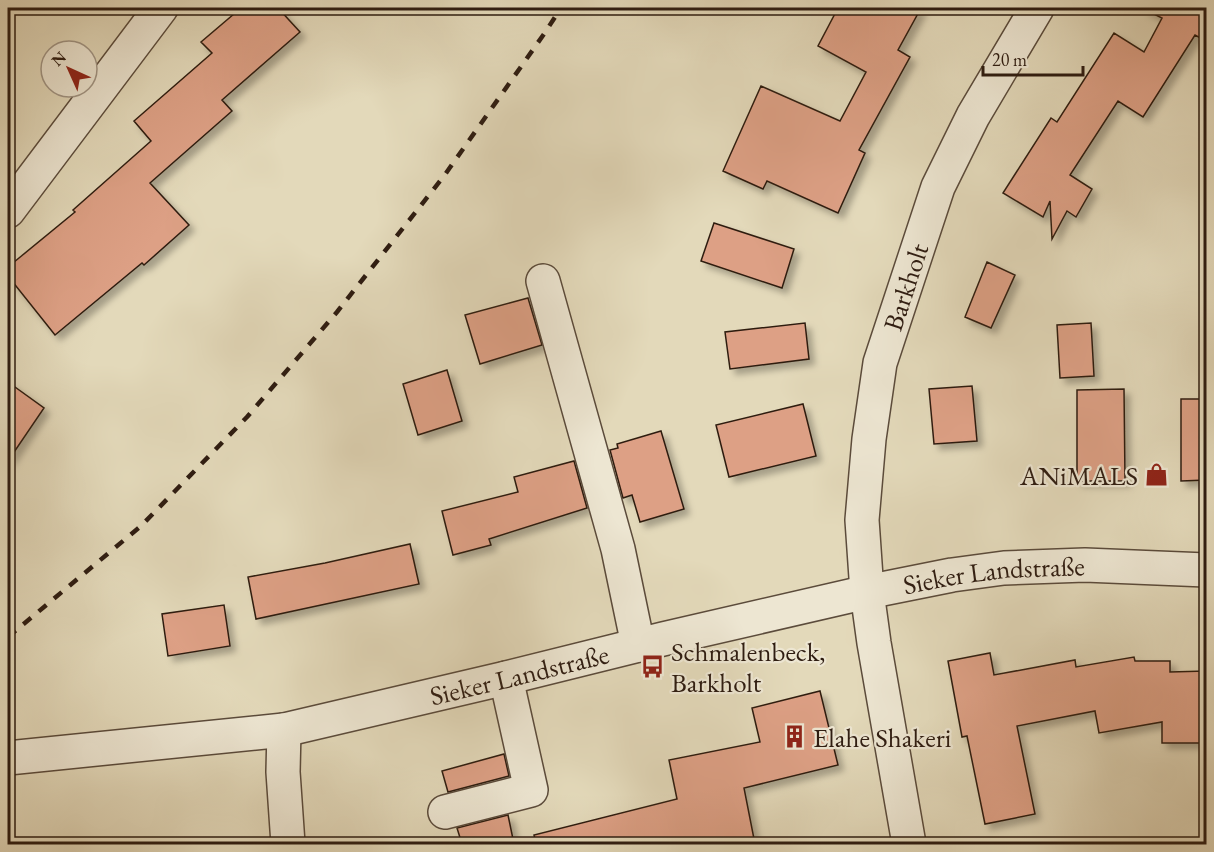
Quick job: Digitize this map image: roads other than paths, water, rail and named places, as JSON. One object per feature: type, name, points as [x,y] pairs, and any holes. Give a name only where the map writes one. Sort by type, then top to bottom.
[{"type":"street","points":[[8,211],[161,8]]},
{"type":"street","name":"Barkholt","points":[[909,844],[874,643],[867,592],[862,520],[869,439],[880,363],[938,187],[973,116],[1037,8]]},
{"type":"street","points":[[543,281],[618,549],[638,645]]},
{"type":"street","name":"Sieker Landstraße","points":[[8,758],[284,730],[638,645],[867,592],[952,575],[1004,568],[1085,565],[1206,570]]},
{"type":"street","points":[[445,812],[531,790],[506,678]]},
{"type":"street","points":[[284,730],[283,772],[288,844]]},
{"type":"railway","points":[[8,637],[141,526],[247,417],[337,312],[444,176],[561,8]]},
{"type":"place","name":"ANiMALS","points":[[1156,475]]},
{"type":"place","name":"Schmalenbeck, Barkholt","points":[[653,667]]},
{"type":"place","name":"Elahe Shakeri","points":[[795,737]]}]
